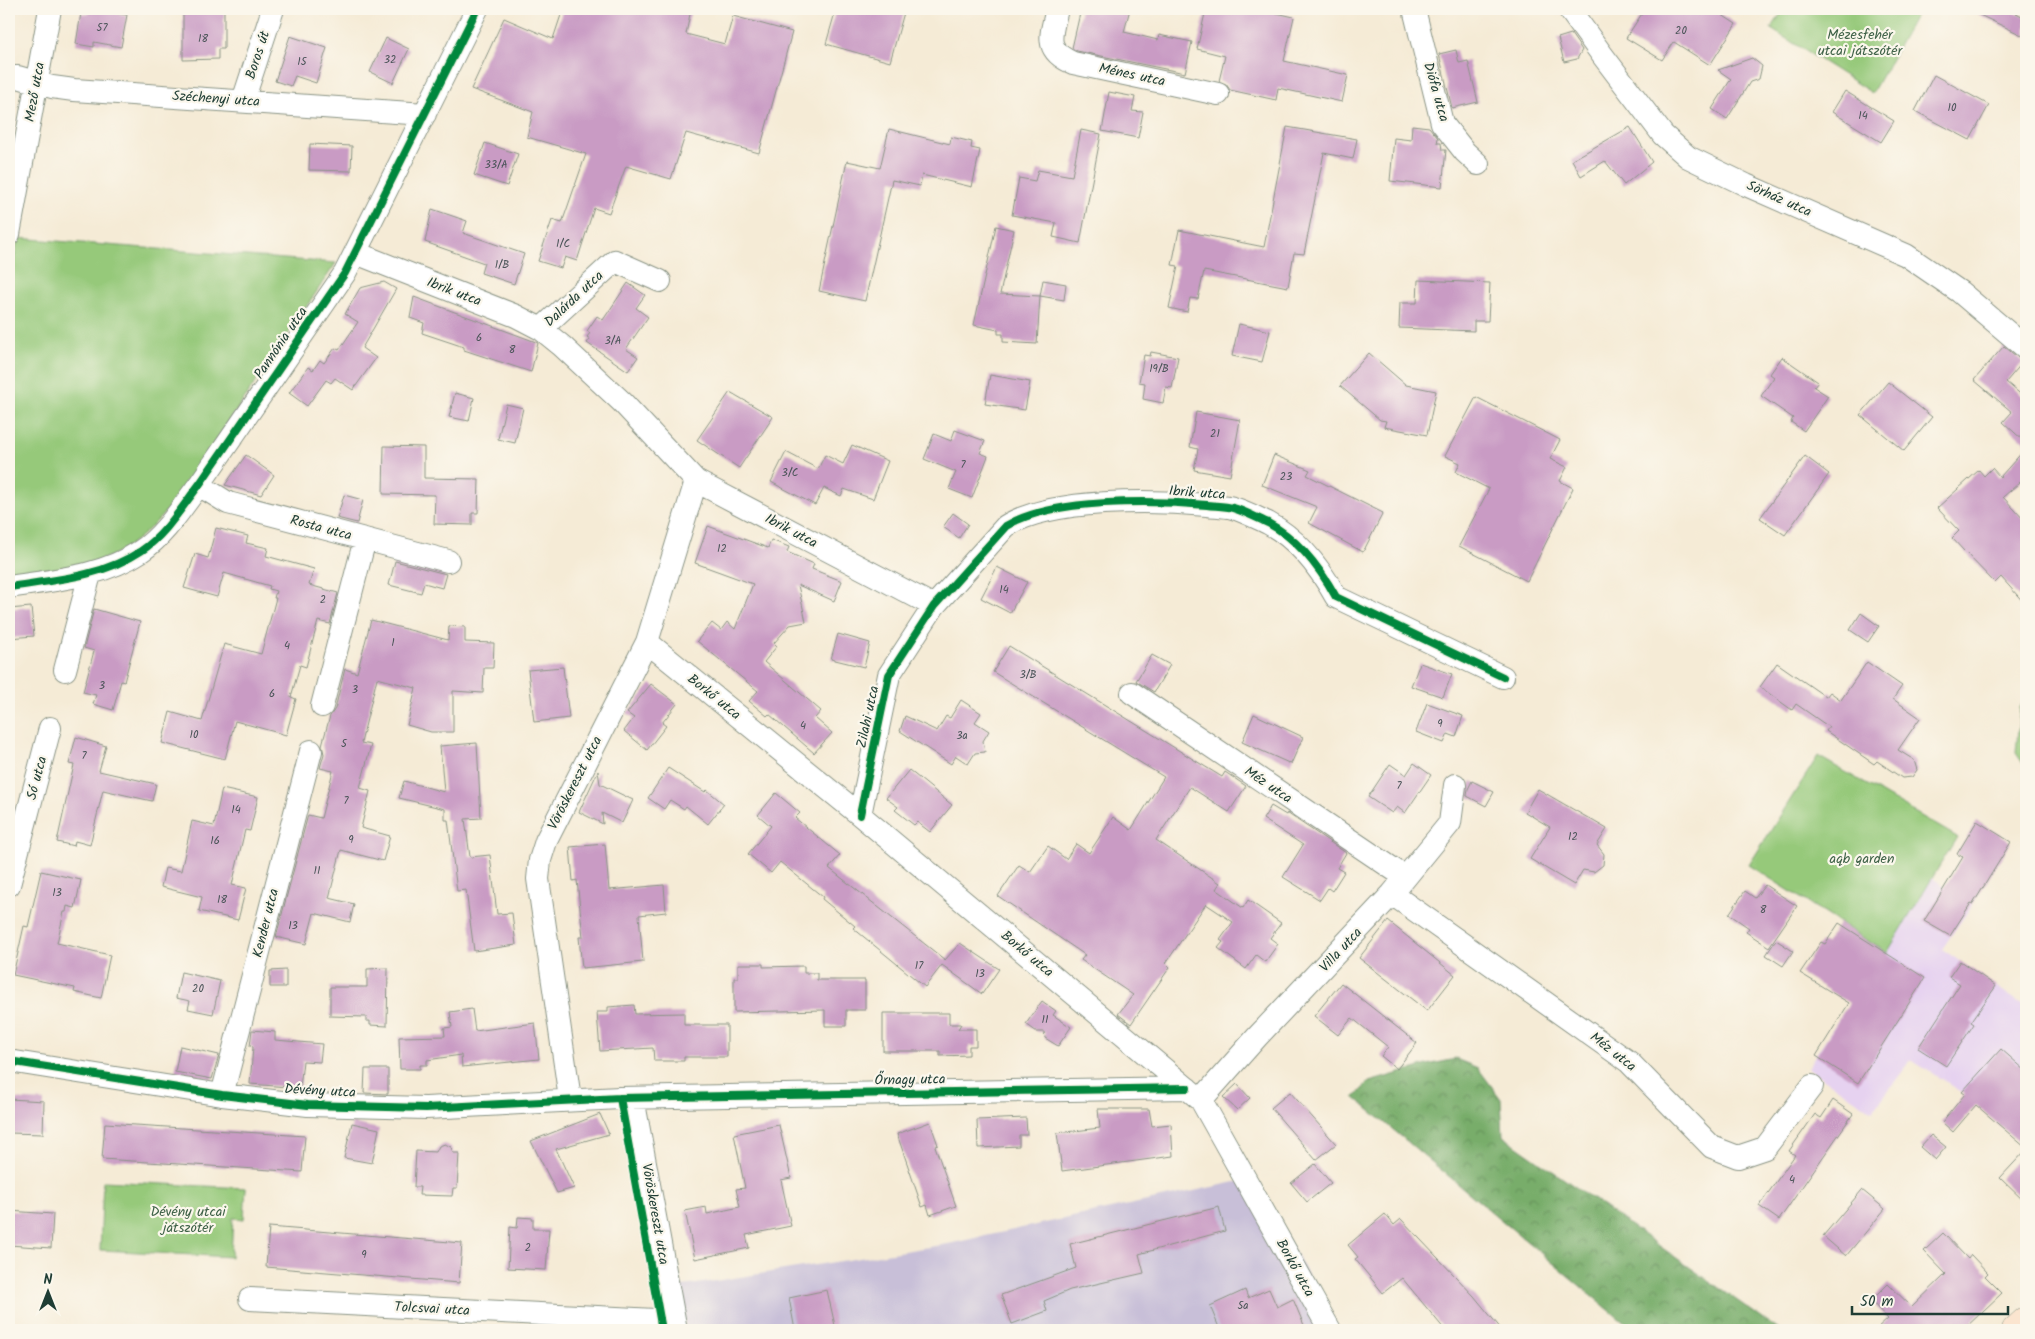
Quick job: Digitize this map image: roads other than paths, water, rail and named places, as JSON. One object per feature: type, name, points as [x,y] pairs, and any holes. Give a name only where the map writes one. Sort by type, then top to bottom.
[{"type":"main road","points":[[2016,1330],[2026,1321]]},
{"type":"street","name":"Mező utca","points":[[9,234],[50,9]]},
{"type":"street","name":"Boros út","points":[[243,101],[272,9]]},
{"type":"street","name":"Pannónia utca","points":[[9,587],[90,574],[120,563],[142,550],[161,533],[199,485],[345,273],[477,9]]},
{"type":"street","name":"Ménes utca","points":[[1057,9],[1050,36],[1052,47],[1060,57],[1073,62],[1218,94]]},
{"type":"street","name":"Diófa utca","points":[[1414,9],[1442,123],[1465,152],[1478,164]]},
{"type":"street","name":"Sörház utca","points":[[1569,9],[1602,56],[1663,134],[1688,157],[1746,185],[1906,255],[1960,292],[2026,348]]},
{"type":"street","name":"Széchenyi utca","points":[[9,77],[18,77],[37,83],[74,90],[425,114]]},
{"type":"street","name":"Ibrik utca","points":[[356,253],[516,316],[540,329],[562,346],[622,402],[696,481],[934,606],[1006,526],[1019,518],[1043,510],[1082,505],[1132,503],[1185,503],[1233,508],[1269,524],[1302,549],[1321,571],[1336,597],[1502,677]]},
{"type":"street","name":"Dalárda utca","points":[[540,329],[615,261],[660,281]]},
{"type":"street","name":"Vöröskereszt utca","points":[[570,1099],[538,879],[540,860],[555,822],[647,642],[696,481]]},
{"type":"street","name":"Rosta utca","points":[[199,485],[228,503],[448,561]]},
{"type":"street","points":[[322,706],[365,539]]},
{"type":"street","points":[[65,670],[90,574]]},
{"type":"street","name":"Zilahi utca","points":[[860,815],[889,675],[934,606]]},
{"type":"street","name":"Borkő utca","points":[[647,642],[860,815],[1194,1094],[1330,1330]]},
{"type":"street","name":"Méz utca","points":[[1132,693],[1399,885],[1629,1062],[1712,1147],[1738,1157],[1765,1148],[1812,1086]]},
{"type":"street","name":"Só utca","points":[[9,885],[50,728]]},
{"type":"street","name":"Kender utca","points":[[222,1096],[310,751]]},
{"type":"street","name":"Villa utca","points":[[1194,1094],[1257,1037],[1399,885],[1450,823],[1455,785]]},
{"type":"street","name":"Dévény utca","points":[[9,1061],[222,1096],[308,1104],[426,1108],[570,1099],[634,1098]]},
{"type":"street","name":"Őrnagy utca","points":[[634,1098],[1194,1094]]},
{"type":"street","name":"Vöröskereszt utca","points":[[634,1098],[675,1326]]},
{"type":"street","name":"Tolcsvai utca","points":[[250,1300],[675,1326]]},
{"type":"park label","name":"Mézesfehér utcai játszótér","points":[[1860,43]]},
{"type":"park label","name":"aqb garden","points":[[1862,859]]},
{"type":"park label","name":"Dévény utcai játszótér","points":[[188,1220]]}]
